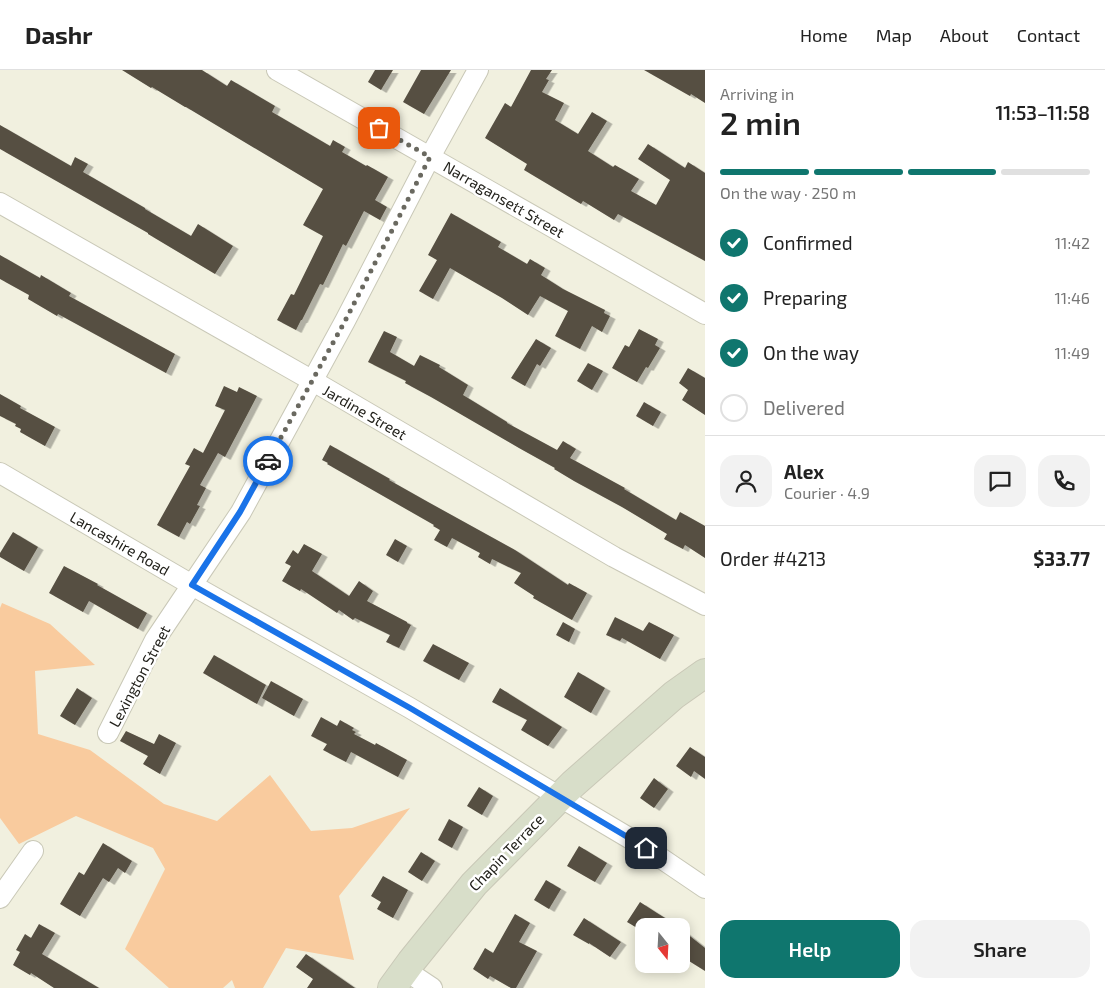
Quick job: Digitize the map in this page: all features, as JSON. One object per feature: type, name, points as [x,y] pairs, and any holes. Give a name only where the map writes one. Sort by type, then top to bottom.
[{"type":"street","name":"Narragansett Street","points":[[277,70],[705,314]]},
{"type":"street","name":"Lexington Street","points":[[108,732],[155,640],[240,512],[313,381],[430,157],[478,70]]},
{"type":"street","name":"Jardine Street","points":[[0,203],[313,381],[614,556],[705,605]]},
{"type":"street","name":"Lancashire Road","points":[[0,473],[192,585],[410,708],[646,848],[705,888]]},
{"type":"street","name":"Chapin Terrace","points":[[398,979],[474,884],[573,784],[674,695],[705,673]]},
{"type":"street","points":[[0,898],[33,851]]},
{"type":"street","points":[[398,979],[432,988]]},
{"type":"shaded area","points":[[2,603],[50,624],[95,665],[35,671],[38,734],[90,750],[164,804],[217,821],[270,775],[311,831],[352,828],[410,808],[339,896],[354,960],[286,948],[263,988],[235,988],[232,980],[223,988],[169,988],[125,949],[165,869],[153,848],[76,816],[19,844],[0,818],[0,608]]},
{"type":"building","points":[[122,70],[202,70],[227,86],[231,80],[275,106],[272,112],[330,146],[333,140],[345,147],[342,152],[388,177],[375,200],[387,207],[380,220],[364,211],[346,246],[343,244],[323,285],[320,284],[296,330],[277,320],[291,294],[294,295],[323,236],[303,225],[323,189]]},
{"type":"building","points":[[375,70],[393,70],[381,90],[368,82]]},
{"type":"building","points":[[421,70],[451,70],[424,114],[403,102]]},
{"type":"building","points":[[531,70],[552,70],[546,79],[549,80],[542,92],[564,103],[555,120],[578,134],[592,112],[607,121],[588,151],[613,167],[615,165],[639,179],[631,191],[656,205],[670,180],[638,159],[648,144],[685,168],[688,162],[705,173],[705,261],[618,214],[614,220],[583,201],[581,204],[524,170],[527,164],[485,138],[505,103],[511,107]]},
{"type":"building","points":[[644,70],[705,70],[705,103],[691,94],[690,96]]},
{"type":"building","points":[[0,125],[71,166],[75,157],[88,164],[83,172],[191,236],[198,224],[233,246],[215,274],[148,233],[0,149]]},
{"type":"building","points":[[451,213],[501,242],[498,247],[527,264],[530,259],[545,268],[541,275],[563,289],[605,310],[604,313],[610,316],[602,332],[592,326],[580,349],[555,336],[568,311],[540,296],[528,315],[450,268],[433,299],[419,291],[437,260],[428,255]]},
{"type":"building","points":[[0,255],[40,278],[41,275],[71,293],[69,296],[175,354],[166,373],[28,299],[29,295],[0,279]]},
{"type":"building","points":[[639,329],[658,339],[655,345],[660,348],[637,382],[612,368],[625,345],[629,347]]},
{"type":"building","points":[[384,331],[397,337],[390,352],[414,366],[420,355],[440,365],[439,367],[468,385],[463,395],[507,423],[557,450],[563,441],[576,449],[570,458],[625,488],[676,520],[680,512],[705,526],[705,558],[685,545],[683,549],[664,539],[667,534],[622,507],[405,383],[406,381],[368,362]]},
{"type":"building","points":[[536,339],[551,348],[540,366],[537,364],[525,386],[511,378]]},
{"type":"building","points":[[588,363],[603,371],[592,390],[577,381]]},
{"type":"building","points":[[688,368],[705,378],[705,415],[682,400],[688,390],[679,383]]},
{"type":"building","points":[[224,386],[237,392],[239,387],[257,396],[225,457],[218,453],[200,485],[206,488],[197,505],[200,506],[190,524],[187,522],[179,537],[157,525],[190,466],[185,464],[194,448],[203,453],[225,410],[215,406]]},
{"type":"building","points":[[0,394],[21,406],[20,408],[55,427],[45,446],[20,432],[21,429],[15,426],[16,424],[0,416]]},
{"type":"building","points":[[644,402],[661,412],[653,426],[636,416]]},
{"type":"building","points":[[330,445],[515,550],[568,585],[569,583],[587,593],[572,620],[533,598],[534,596],[514,583],[521,573],[492,559],[490,564],[478,557],[480,553],[452,538],[447,547],[434,540],[440,530],[434,525],[327,464],[322,460]]},
{"type":"building","points":[[13,532],[38,547],[24,571],[0,557],[0,553]]},
{"type":"building","points":[[395,539],[407,546],[398,562],[386,555]]},
{"type":"building","points":[[304,544],[322,554],[312,571],[349,596],[359,581],[373,591],[367,601],[411,625],[399,648],[386,642],[390,635],[355,618],[353,620],[339,610],[337,613],[301,589],[300,591],[282,581],[291,566],[285,563],[293,550],[298,554]]},
{"type":"building","points":[[64,566],[147,613],[138,629],[89,601],[83,612],[49,593]]},
{"type":"building","points":[[615,617],[643,631],[649,622],[674,635],[660,659],[622,638],[620,641],[606,635]]},
{"type":"building","points":[[563,622],[575,629],[569,642],[556,635]]},
{"type":"building","points":[[433,644],[469,663],[459,680],[423,661]]},
{"type":"building","points":[[214,655],[266,685],[257,704],[203,673]]},
{"type":"building","points":[[578,672],[605,688],[591,713],[564,697]]},
{"type":"building","points":[[271,681],[303,699],[294,716],[262,698]]},
{"type":"building","points":[[77,688],[92,698],[75,725],[60,716]]},
{"type":"building","points":[[500,688],[562,727],[548,746],[521,730],[527,720],[492,702]]},
{"type":"building","points":[[321,717],[337,726],[340,720],[354,728],[352,730],[356,732],[354,734],[375,745],[376,743],[407,760],[398,777],[351,752],[346,762],[323,750],[327,744],[311,736]]},
{"type":"building","points":[[126,731],[154,744],[159,734],[176,743],[160,774],[143,764],[148,756],[120,741]]},
{"type":"building","points":[[690,747],[705,757],[705,779],[694,771],[691,777],[676,766]]},
{"type":"building","points":[[654,778],[668,789],[654,808],[640,798]]},
{"type":"building","points":[[479,787],[493,796],[482,815],[467,806]]},
{"type":"building","points":[[449,819],[463,827],[452,848],[438,840]]},
{"type":"building","points":[[103,843],[132,861],[125,873],[118,868],[109,882],[103,878],[80,916],[60,904],[79,872],[84,875]]},
{"type":"building","points":[[579,846],[607,863],[595,882],[567,866]]},
{"type":"building","points":[[421,852],[435,861],[422,881],[408,872]]},
{"type":"building","points":[[383,876],[408,890],[393,918],[377,909],[381,902],[371,896]]},
{"type":"building","points":[[546,880],[561,889],[549,909],[534,900]]},
{"type":"building","points":[[640,902],[665,918],[635,918],[635,927],[627,922]]},
{"type":"building","points":[[515,914],[530,923],[519,942],[537,951],[516,988],[511,988],[490,976],[488,979],[473,969],[485,948],[493,953]]},
{"type":"building","points":[[584,918],[621,942],[610,957],[573,935]]},
{"type":"building","points":[[39,924],[55,933],[42,954],[99,988],[54,988],[31,973],[30,975],[13,965],[20,952],[16,950],[25,934],[31,938]]},
{"type":"building","points":[[690,936],[705,948],[705,971],[690,962]]},
{"type":"building","points":[[306,954],[355,988],[307,988],[313,979],[296,967]]},
{"type":"way so far","points":[[268,461],[345,321],[430,157],[379,128]]},
{"type":"route","points":[[268,461],[240,512],[192,585],[410,708],[646,848]]}]
